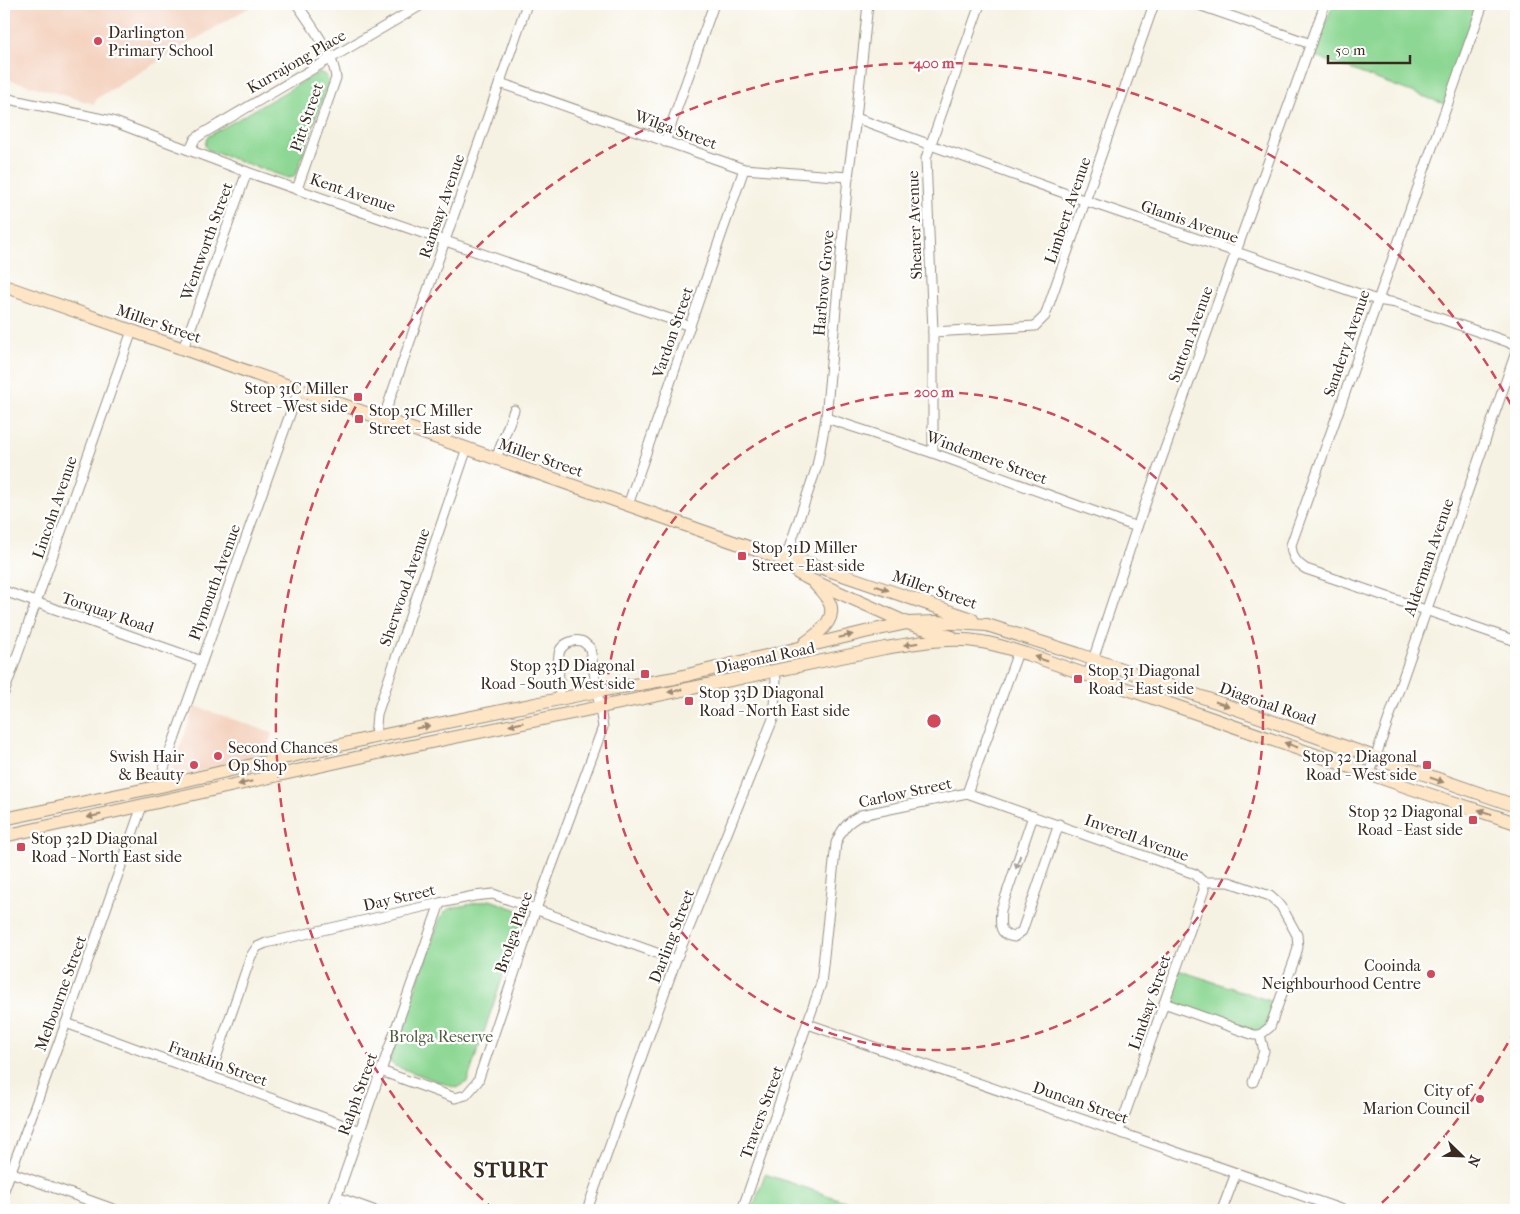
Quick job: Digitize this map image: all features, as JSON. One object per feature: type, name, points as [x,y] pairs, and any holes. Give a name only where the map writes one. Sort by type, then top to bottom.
[{"type":"main road","name":"Miller Street","points":[[4,286],[785,560],[802,561],[987,625]]},
{"type":"main road","name":"Miller Street","points":[[785,560],[798,573],[812,580],[907,623],[959,639]]},
{"type":"main road","points":[[798,647],[817,634],[828,621],[830,614],[831,606],[812,580]]},
{"type":"main road","name":"Diagonal Road","points":[[4,820],[141,791],[375,737],[560,698],[674,678],[798,647],[907,623],[936,622],[987,625],[1516,806]]},
{"type":"main road","name":"Diagonal Road","points":[[4,836],[600,706],[892,647],[959,639],[982,642],[1018,652],[1088,675],[1516,823]]},
{"type":"main road","points":[[770,654],[774,672]]},
{"type":"main road","points":[[375,737],[378,753]]},
{"type":"main road","points":[[141,791],[142,806]]},
{"type":"street","name":"Pitt Street","points":[[297,4],[330,58],[335,71],[334,85],[297,189]]},
{"type":"street","name":"Kurrajong Place","points":[[190,150],[195,139],[202,134],[423,4]]},
{"type":"street","name":"Ramsay Avenue","points":[[383,419],[527,4]]},
{"type":"street","points":[[665,142],[714,4]]},
{"type":"street","name":"Harbrow Grove","points":[[785,560],[817,466],[826,418],[848,177],[868,4]]},
{"type":"street","name":"Shearer Avenue","points":[[933,453],[933,332],[926,158],[980,4]]},
{"type":"street","name":"Limbert Avenue","points":[[933,332],[1035,326],[1045,316],[1154,4]]},
{"type":"street","points":[[1196,4],[1311,44]]},
{"type":"street","name":"Sutton Avenue","points":[[1088,675],[1137,527],[1325,4]]},
{"type":"street","name":"Sandery Avenue","points":[[1426,610],[1306,569],[1294,559],[1291,545],[1482,4]]},
{"type":"street","name":"Wilga Street","points":[[500,83],[744,169],[848,177]]},
{"type":"street","name":"Kent Avenue","points":[[4,98],[112,121],[247,172],[690,326]]},
{"type":"street","name":"Glamis Avenue","points":[[856,118],[1086,201],[1377,300],[1396,303],[1508,342],[1516,347]]},
{"type":"street","name":"Vardon Street","points":[[628,505],[744,169]]},
{"type":"street","name":"Wentworth Street","points":[[183,349],[247,172]]},
{"type":"street","name":"Lincoln Avenue","points":[[4,694],[132,331]]},
{"type":"street","name":"Alderman Avenue","points":[[1370,773],[1516,352]]},
{"type":"street","name":"Plymouth Avenue","points":[[161,786],[163,771],[299,390]]},
{"type":"street","points":[[496,459],[514,410]]},
{"type":"street","name":"Windemere Street","points":[[826,418],[933,453],[1137,527]]},
{"type":"street","name":"Sherwood Avenue","points":[[375,737],[377,714],[467,448]]},
{"type":"street","name":"Torquay Road","points":[[4,591],[202,661]]},
{"type":"street","points":[[1426,610],[1516,641]]},
{"type":"street","points":[[560,698],[559,654],[562,647],[568,642],[579,640],[590,648],[598,691]]},
{"type":"street","name":"Carlow Street","points":[[808,1024],[821,984],[836,843],[842,829],[851,820],[861,815],[967,793],[1018,652]]},
{"type":"street","name":"Darling Street","points":[[587,1210],[676,960],[773,719],[776,679],[774,672]]},
{"type":"street","name":"Brolga Place","points":[[381,1071],[455,1098],[466,1095],[478,1081],[536,908],[603,727],[598,691]]},
{"type":"street","name":"Inverell Avenue","points":[[967,793],[1196,874],[1203,882]]},
{"type":"street","name":"Melbourne Street","points":[[4,1190],[66,1023],[142,806]]},
{"type":"street","name":"Inverell Avenue","points":[[1033,816],[1002,910],[1000,923],[1002,932],[1007,936],[1014,937],[1022,931],[1059,824]]},
{"type":"street","points":[[1164,1003],[1254,1035],[1260,1035],[1270,1027],[1298,947],[1297,935],[1281,906],[1270,896],[1229,882],[1203,882]]},
{"type":"street","name":"Lindsay Street","points":[[1119,1131],[1204,890],[1203,882]]},
{"type":"street","name":"Day Street","points":[[210,1076],[251,956],[257,947],[266,943],[440,903],[493,894],[676,960]]},
{"type":"street","name":"Ralph Street","points":[[332,1210],[440,903]]},
{"type":"street","name":"Franklin Street","points":[[66,1023],[360,1131]]},
{"type":"street","name":"Duncan Street","points":[[808,1024],[1343,1210]]},
{"type":"street","name":"Travers Street","points":[[742,1210],[808,1024]]},
{"type":"street","points":[[1253,1082],[1264,1051],[1260,1035]]},
{"type":"street","points":[[10,1172],[116,1210]]},
{"type":"street","points":[[1222,1210],[1236,1173]]},
{"type":"street","points":[[337,1197],[373,1210]]},
{"type":"shaded area","name":"Darlington Primary School","points":[[4,4],[255,4],[97,98],[94,104],[4,78]]},
{"type":"shaded area","points":[[195,706],[272,733],[264,757],[175,777],[172,769]]},
{"type":"green space","points":[[1333,4],[1480,4],[1444,104],[1314,56]]},
{"type":"green space","points":[[320,72],[327,76],[328,83],[297,172],[293,177],[288,178],[208,150],[205,146],[207,137]]},
{"type":"green space","name":"Brolga Reserve","points":[[490,900],[518,910],[522,920],[467,1082],[456,1088],[395,1066],[391,1063],[390,1059],[441,916],[448,909]]},
{"type":"green space","points":[[1178,970],[1276,1003],[1267,1025],[1260,1032],[1253,1032],[1167,1002]]},
{"type":"green space","points":[[765,1174],[871,1210],[752,1210]]},
{"type":"place","name":"Darlington Primary School","points":[[98,41]]},
{"type":"place","name":"Stop 31C Miller Street - West side","points":[[358,397]]},
{"type":"place","name":"Stop 31C Miller Street - East side","points":[[359,419]]},
{"type":"place","name":"Stop 31D Miller Street - East side","points":[[742,556]]},
{"type":"place","name":"Stop 33D Diagonal Road - South West side","points":[[645,674]]},
{"type":"place","name":"Stop 31 Diagonal Road - East side","points":[[1078,679]]},
{"type":"place","name":"Stop 33D Diagonal Road - North East side","points":[[689,701]]},
{"type":"place","name":"Second Chances Op Shop","points":[[218,756]]},
{"type":"place","name":"Swish Hair & Beauty","points":[[194,765]]},
{"type":"place","name":"Stop 32 Diagonal Road - West side","points":[[1427,765]]},
{"type":"place","name":"Stop 32 Diagonal Road - East side","points":[[1473,820]]},
{"type":"place","name":"Stop 32D Diagonal Road - North East side","points":[[21,847]]},
{"type":"place","name":"Cooinda Neighbourhood Centre","points":[[1431,974]]},
{"type":"place","name":"City of Marion Council","points":[[1480,1099]]},
{"type":"district","name":"STURT","points":[[511,1170]]}]
